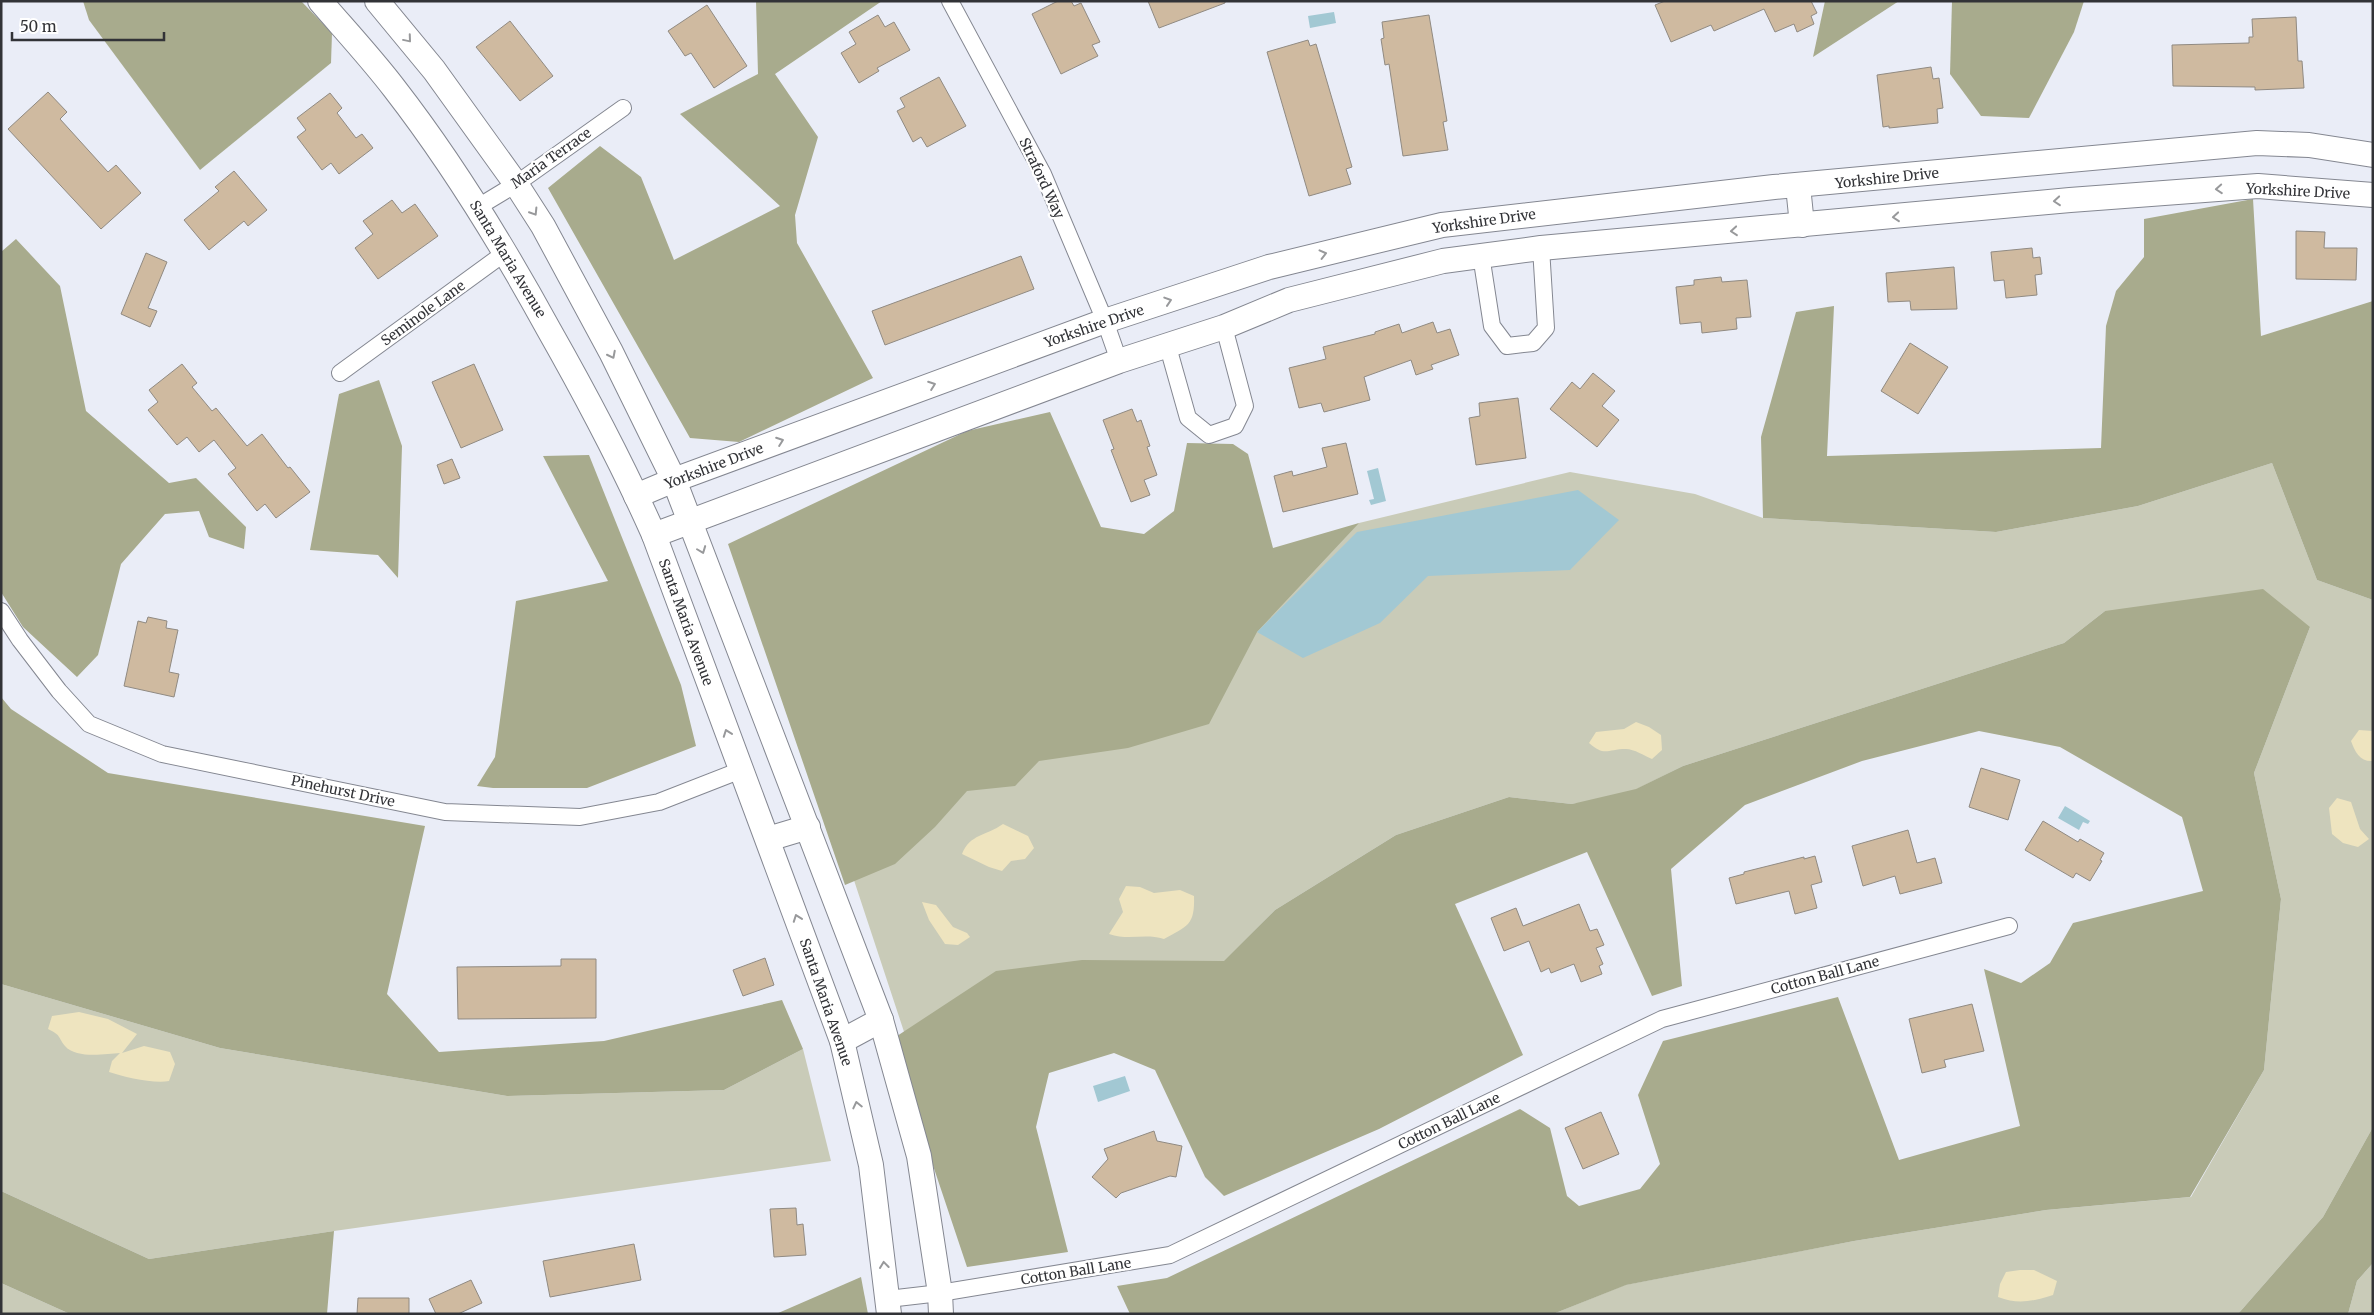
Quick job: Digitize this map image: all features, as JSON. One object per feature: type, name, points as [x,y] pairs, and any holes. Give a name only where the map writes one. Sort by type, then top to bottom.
[{"type":"street","name":"Santa Maria Avenue","points":[[320,1],[394,88],[478,207],[506,252],[572,371],[636,496],[654,536],[842,1041],[871,1165],[889,1306]]},
{"type":"street","points":[[377,1],[434,70],[516,184],[543,226],[602,336],[674,480],[881,1020],[919,1156],[941,1303]]},
{"type":"street","name":"Straford Way","points":[[950,1],[1043,174],[1105,321],[1119,361]]},
{"type":"street","name":"Maria Terrace","points":[[478,207],[516,184],[623,108]]},
{"type":"street","name":"Yorkshire Drive","points":[[636,496],[674,480],[1105,321],[1269,267],[1442,225],[2065,159],[2257,143],[2309,145],[2373,155]]},
{"type":"street","points":[[1798,186],[1802,225]]},
{"type":"street","name":"Yorkshire Drive","points":[[654,536],[1119,361],[1224,327],[1289,300],[1443,261],[1541,248],[2070,200],[2258,186],[2373,195]]},
{"type":"street","points":[[1481,255],[1492,326],[1507,346],[1533,343],[1546,328],[1541,248]]},
{"type":"street","name":"Seminole Lane","points":[[340,373],[506,252]]},
{"type":"street","points":[[1168,346],[1188,418],[1209,435],[1235,426],[1245,406],[1224,327]]},
{"type":"street","name":"Pinehurst Drive","points":[[1,611],[53,684],[89,724],[162,754],[446,812],[570,817],[580,817],[659,802],[740,770]]},
{"type":"street","points":[[768,839],[808,827]]},
{"type":"street","name":"Cotton Ball Lane","points":[[889,1306],[941,1303],[1170,1255],[1662,1019],[2009,926]]},
{"type":"street","points":[[842,1041],[881,1020]]},
{"type":"green space","points":[[83,1],[301,1],[332,33],[331,63],[200,170],[89,20]]},
{"type":"green space","points":[[756,1],[882,1],[775,74],[818,137],[795,215],[797,243],[873,378],[739,442],[690,438],[548,188],[600,146],[641,177],[674,260],[780,206],[680,114],[758,74]]},
{"type":"green space","points":[[1825,1],[1899,1],[1813,57]]},
{"type":"green space","points":[[1952,1],[2084,1],[2074,32],[2029,118],[1981,116],[1950,74]]},
{"type":"green space","points":[[2253,199],[2261,336],[2373,301],[2373,600],[2317,580],[2272,463],[2138,506],[1996,532],[1763,518],[1761,437],[1796,312],[1834,306],[1827,456],[2101,448],[2106,326],[2116,291],[2144,257],[2144,219]]},
{"type":"green space","points":[[16,239],[60,286],[86,411],[169,483],[196,478],[246,527],[244,549],[209,537],[199,511],[165,514],[121,564],[98,655],[77,677],[23,627],[1,592],[1,252]]},
{"type":"green space","points":[[379,380],[402,446],[398,578],[378,555],[310,550],[339,394]]},
{"type":"green space","points":[[1050,412],[1101,527],[1144,534],[1174,511],[1187,443],[1233,444],[1248,454],[1273,548],[1359,523],[1257,632],[1209,724],[1128,748],[1039,761],[1015,786],[967,791],[935,827],[895,864],[845,885],[728,544],[967,431]]},
{"type":"green space","points":[[589,455],[681,685],[696,746],[587,788],[493,788],[477,786],[495,757],[516,601],[608,581],[543,456]]},
{"type":"green space","points":[[2272,463],[2317,580],[2373,600],[2373,1127],[2323,1217],[2238,1314],[1553,1314],[1625,1285],[1854,1241],[2046,1210],[2191,1197],[2264,1070],[2281,899],[2254,773],[2310,627],[2105,611],[2064,643],[1683,766],[1621,797],[1572,804],[1509,797],[1396,835],[1275,910],[1207,979],[912,1056],[844,850],[1359,523],[1570,472],[1695,494],[1763,518],[1996,532],[2138,506]]},
{"type":"green space","points":[[2263,589],[2310,627],[2254,773],[2281,899],[2264,1070],[2190,1197],[2046,1210],[1854,1241],[1626,1285],[1553,1314],[1130,1314],[1117,1286],[1167,1278],[1520,1109],[1550,1128],[1567,1196],[1579,1206],[1640,1189],[1660,1164],[1638,1095],[1663,1041],[1838,997],[1899,1160],[2020,1126],[1984,969],[2021,983],[2050,963],[2073,923],[2203,891],[2182,817],[2060,747],[1979,731],[1862,761],[1745,805],[1671,869],[1682,986],[1652,996],[1587,852],[1455,904],[1523,1055],[1379,1129],[1224,1196],[1205,1177],[1155,1070],[1114,1053],[1049,1073],[1036,1127],[1068,1252],[967,1267],[891,1040],[996,971],[1082,960],[1224,961],[1275,910],[1396,835],[1509,797],[1572,804],[1636,789],[1683,766],[2064,643],[2105,611]]},
{"type":"green space","points":[[1,697],[11,709],[108,773],[425,826],[387,994],[439,1052],[604,1041],[782,1000],[803,1049],[724,1090],[507,1096],[220,1048],[1,984]]},
{"type":"green space","points":[[1,984],[220,1048],[507,1096],[724,1090],[803,1049],[831,1161],[149,1259],[1,1191]]},
{"type":"green space","points":[[2373,1127],[2373,1263],[2357,1281],[2348,1314],[2238,1314],[2323,1217]]},
{"type":"green space","points":[[1,1191],[149,1259],[334,1231],[327,1314],[70,1314],[1,1283]]},
{"type":"green space","points":[[2373,1263],[2373,1314],[2348,1314],[2357,1281]]},
{"type":"green space","points":[[861,1277],[868,1314],[776,1314]]},
{"type":"green space","points":[[1,1283],[70,1314],[1,1314]]},
{"type":"sand","points":[[1636,722],[1649,727],[1661,735],[1662,750],[1652,759],[1629,749],[1599,750],[1589,743],[1596,732],[1624,729]]},
{"type":"sand","points":[[2359,730],[2373,731],[2373,761],[2361,758],[2354,749],[2351,741]]},
{"type":"sand","points":[[2337,798],[2351,802],[2360,829],[2369,839],[2358,847],[2343,843],[2332,834],[2329,808]]},
{"type":"sand","points":[[1003,824],[1028,836],[1034,848],[1025,859],[1011,861],[1002,871],[962,854],[965,847],[974,839]]},
{"type":"sand","points":[[1126,886],[1140,887],[1154,893],[1180,890],[1194,896],[1191,919],[1184,928],[1164,939],[1157,937],[1123,937],[1109,934],[1123,912],[1119,899]]},
{"type":"sand","points":[[922,902],[936,905],[953,927],[967,933],[970,937],[958,945],[945,944],[929,920]]},
{"type":"sand","points":[[79,1012],[108,1019],[137,1034],[122,1053],[144,1046],[170,1052],[175,1064],[169,1081],[147,1081],[109,1072],[112,1061],[120,1053],[91,1055],[76,1053],[70,1050],[57,1035],[48,1029],[52,1016]]},
{"type":"sand","points":[[2034,1270],[2057,1281],[2053,1295],[2026,1301],[2013,1301],[1998,1297],[2000,1284],[2006,1272]]},
{"type":"water","points":[[1334,12],[1336,23],[1310,28],[1308,16]]},
{"type":"water","points":[[1378,468],[1386,501],[1371,505],[1369,500],[1374,499],[1367,471]]},
{"type":"water","points":[[1578,490],[1619,520],[1570,570],[1428,576],[1380,623],[1303,658],[1257,632],[1357,532]]},
{"type":"water","points":[[2065,806],[2090,821],[2088,824],[2083,822],[2079,830],[2058,818]]},
{"type":"water","points":[[1125,1076],[1130,1091],[1098,1102],[1093,1086]]},
{"type":"building","points":[[1058,1],[1071,1],[1074,6],[1081,3],[1100,42],[1092,45],[1098,56],[1061,74],[1032,14]]},
{"type":"building","points":[[1148,1],[1225,1],[1225,3],[1159,28]]},
{"type":"building","points":[[1665,1],[1811,1],[1817,13],[1811,16],[1814,24],[1797,32],[1794,24],[1775,32],[1764,9],[1714,31],[1711,25],[1671,42],[1655,5]]},
{"type":"building","points":[[707,5],[747,66],[714,88],[691,53],[685,56],[668,31]]},
{"type":"building","points":[[878,15],[885,27],[894,22],[910,50],[877,68],[879,71],[859,83],[841,53],[856,44],[849,32]]},
{"type":"building","points":[[1429,15],[1447,121],[1443,122],[1448,150],[1403,156],[1389,64],[1385,65],[1381,39],[1384,38],[1382,22]]},
{"type":"building","points":[[2296,17],[2298,61],[2302,61],[2304,88],[2255,90],[2255,87],[2173,86],[2172,45],[2249,43],[2249,37],[2253,37],[2252,19]]},
{"type":"building","points":[[510,21],[553,76],[520,101],[476,47]]},
{"type":"building","points":[[1308,40],[1310,46],[1316,44],[1352,167],[1346,169],[1351,184],[1309,196],[1267,52]]},
{"type":"building","points":[[1931,67],[1933,79],[1939,78],[1943,108],[1937,109],[1938,123],[1883,127],[1877,75]]},
{"type":"building","points":[[939,77],[966,126],[927,147],[921,137],[913,142],[897,111],[905,107],[900,98]]},
{"type":"building","points":[[48,92],[67,112],[60,119],[108,172],[116,165],[141,193],[101,229],[8,129]]},
{"type":"building","points":[[330,93],[342,108],[337,113],[356,138],[362,134],[373,148],[339,174],[331,163],[322,170],[297,137],[306,130],[297,118]]},
{"type":"building","points":[[234,171],[267,210],[248,226],[244,221],[209,250],[184,220],[219,191],[215,187]]},
{"type":"building","points":[[392,200],[402,213],[415,204],[438,236],[378,279],[355,248],[373,234],[363,221]]},
{"type":"building","points":[[2296,231],[2325,232],[2324,248],[2357,248],[2356,280],[2296,279]]},
{"type":"building","points":[[2032,248],[2033,258],[2040,257],[2042,274],[2035,275],[2037,295],[2006,298],[2004,280],[1994,281],[1991,252]]},
{"type":"building","points":[[146,253],[167,262],[148,308],[157,311],[150,327],[121,314]]},
{"type":"building","points":[[1021,256],[1034,289],[885,345],[872,311]]},
{"type":"building","points":[[1954,267],[1957,309],[1911,310],[1910,301],[1888,302],[1886,273]]},
{"type":"building","points":[[1721,277],[1722,282],[1747,280],[1751,317],[1736,318],[1737,329],[1702,333],[1701,322],[1680,324],[1676,287],[1694,285],[1694,280]]},
{"type":"building","points":[[1433,322],[1437,333],[1450,329],[1459,355],[1431,365],[1433,369],[1416,375],[1411,360],[1364,377],[1370,400],[1324,412],[1321,403],[1299,408],[1289,368],[1326,359],[1323,347],[1375,334],[1375,332],[1399,324],[1402,333]]},
{"type":"building","points":[[1910,343],[1948,367],[1918,414],[1881,391]]},
{"type":"building","points":[[182,364],[197,383],[192,387],[212,411],[216,408],[247,446],[262,434],[288,468],[290,467],[310,492],[276,518],[265,504],[257,511],[228,474],[236,468],[214,440],[199,452],[187,437],[177,445],[148,410],[158,402],[149,390]]},
{"type":"building","points":[[474,364],[503,430],[461,448],[432,382]]},
{"type":"building","points":[[1593,373],[1615,391],[1602,406],[1619,420],[1597,447],[1550,409],[1572,382],[1580,389]]},
{"type":"building","points":[[1518,398],[1526,458],[1476,465],[1469,418],[1480,416],[1479,403]]},
{"type":"building","points":[[1132,409],[1137,422],[1141,420],[1150,446],[1147,447],[1157,475],[1144,480],[1150,495],[1131,502],[1111,450],[1114,449],[1103,420]]},
{"type":"building","points":[[1346,443],[1358,494],[1283,512],[1274,476],[1292,471],[1293,476],[1327,467],[1322,448]]},
{"type":"building","points":[[452,459],[460,478],[444,484],[437,465]]},
{"type":"building","points":[[148,617],[167,621],[166,628],[178,630],[169,672],[179,674],[174,697],[124,686],[138,621],[146,623]]},
{"type":"building","points":[[1981,768],[2020,780],[2008,820],[1969,807]]},
{"type":"building","points":[[2043,821],[2078,842],[2080,839],[2104,853],[2100,860],[2102,861],[2090,881],[2076,873],[2073,878],[2025,850]]},
{"type":"building","points":[[1908,830],[1917,863],[1935,858],[1942,883],[1900,894],[1895,876],[1863,886],[1852,846]]},
{"type":"building","points":[[1815,856],[1822,882],[1811,885],[1817,908],[1795,914],[1789,891],[1736,904],[1729,878],[1744,874],[1744,872]]},
{"type":"building","points":[[1579,904],[1590,931],[1597,929],[1604,945],[1596,948],[1603,964],[1599,966],[1602,974],[1581,982],[1574,964],[1551,973],[1549,968],[1541,972],[1529,941],[1504,951],[1491,918],[1516,908],[1523,926]]},
{"type":"building","points":[[765,958],[774,985],[743,996],[733,970]]},
{"type":"building","points":[[561,959],[596,959],[596,1018],[458,1019],[457,967],[561,966]]},
{"type":"building","points":[[1972,1004],[1984,1051],[1944,1060],[1946,1067],[1922,1073],[1909,1019]]},
{"type":"building","points":[[1601,1112],[1619,1154],[1583,1169],[1565,1128]]},
{"type":"building","points":[[1154,1131],[1157,1141],[1182,1146],[1176,1177],[1170,1176],[1121,1193],[1116,1198],[1092,1177],[1108,1159],[1104,1149]]},
{"type":"building","points":[[796,1208],[797,1225],[803,1224],[806,1255],[774,1257],[770,1209]]},
{"type":"building","points":[[634,1244],[641,1280],[550,1297],[543,1261]]},
{"type":"building","points":[[471,1280],[482,1303],[458,1314],[436,1314],[429,1299]]},
{"type":"building","points":[[358,1298],[409,1298],[409,1314],[357,1314]]}]
